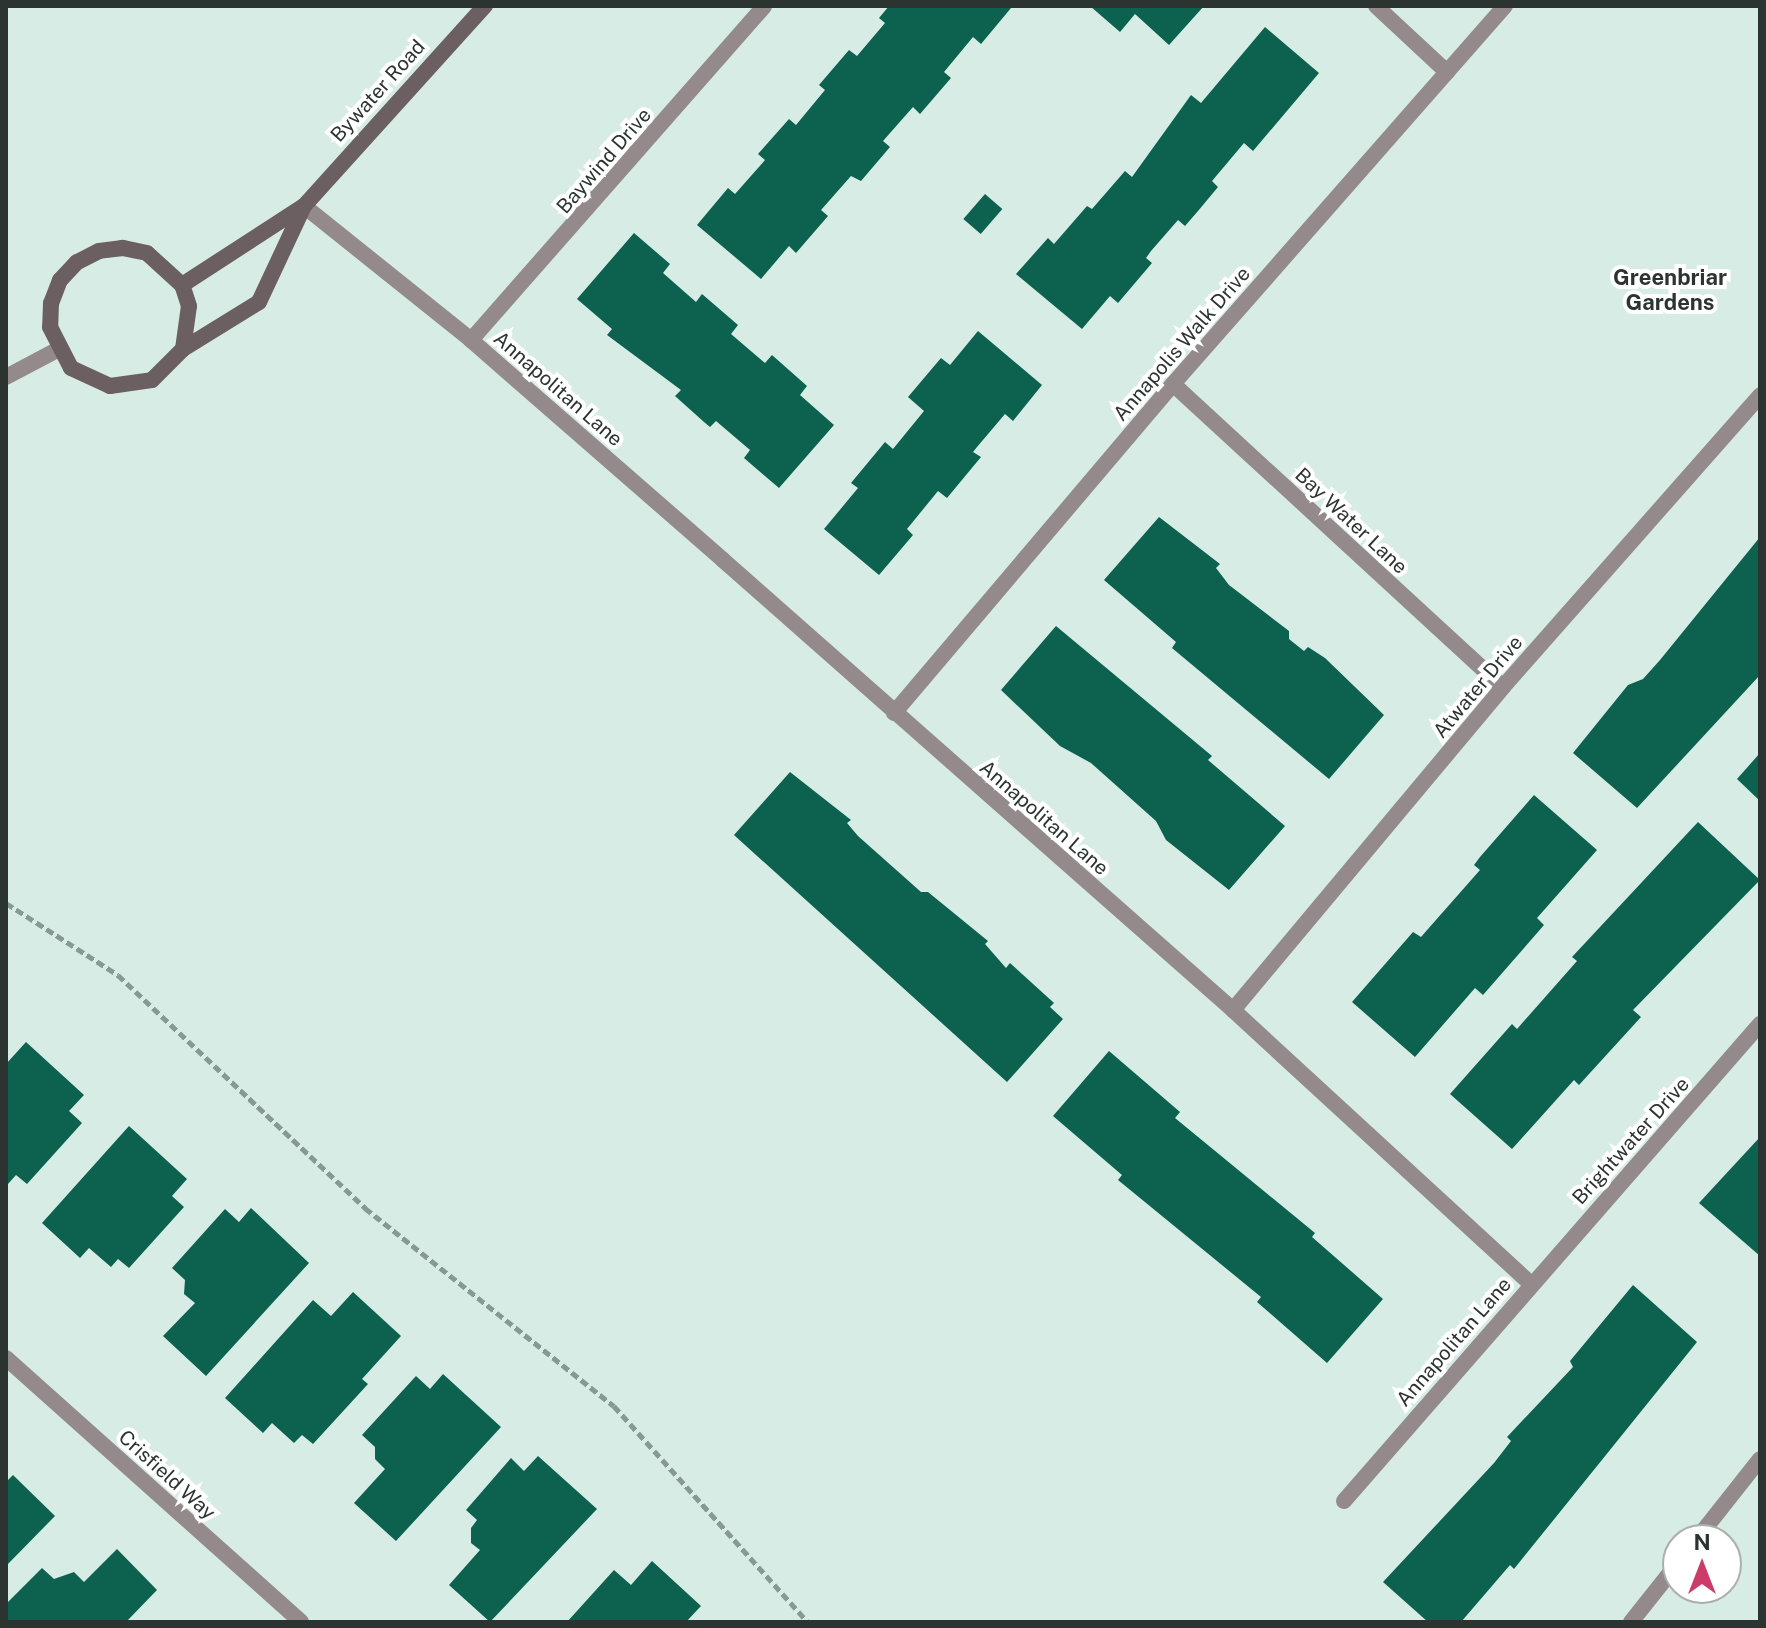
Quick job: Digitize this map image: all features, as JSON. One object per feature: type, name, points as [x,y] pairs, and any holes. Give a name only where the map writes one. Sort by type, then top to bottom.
[{"type":"street","name":"Bywater Road","points":[[182,285],[304,206],[485,6]]},
{"type":"street","name":"Baywind Drive","points":[[471,340],[764,6]]},
{"type":"street","points":[[1376,6],[1447,72]]},
{"type":"street","name":"Annapolis Walk Drive","points":[[894,713],[1173,384],[1505,6]]},
{"type":"street","name":"Bywater Road","points":[[183,349],[259,302],[304,206]]},
{"type":"street","name":"Annapolitan Lane","points":[[304,206],[471,340],[1233,1010],[1531,1284],[1344,1501]]},
{"type":"street","points":[[123,248],[147,253],[182,285],[189,306],[183,349],[152,380],[131,386],[88,381],[57,350],[51,303],[60,280],[77,262],[99,251],[123,248]]},
{"type":"street","points":[[6,377],[57,350]]},
{"type":"street","name":"Bay Water Lane","points":[[1173,384],[1503,687]]},
{"type":"street","name":"Atwater Drive","points":[[1233,1010],[1503,687],[1760,395]]},
{"type":"street","name":"Brightwater Drive","points":[[1531,1284],[1760,1024]]},
{"type":"street","name":"Crisfield Way","points":[[6,1358],[301,1622]]},
{"type":"street","points":[[1709,1524],[1760,1459]]},
{"type":"street","points":[[1631,1622],[1662,1583]]},
{"type":"path","points":[[6,903],[118,975],[365,1208],[614,1406],[808,1622]]},
{"type":"building","points":[[889,6],[1011,8],[981,44],[973,37],[944,72],[951,78],[920,114],[913,107],[883,141],[890,147],[861,181],[851,176],[821,210],[828,216],[796,253],[789,246],[761,279],[697,225],[728,188],[735,194],[765,160],[758,154],[789,119],[796,125],[825,90],[819,85],[849,50],[857,56],[885,23],[879,18]]},
{"type":"building","points":[[1090,6],[1204,6],[1169,45],[1135,14],[1120,32]]},
{"type":"building","points":[[1265,27],[1319,73],[1253,151],[1244,143],[1212,181],[1218,187],[1185,226],[1178,220],[1151,251],[1146,258],[1152,263],[1118,303],[1110,296],[1082,329],[1016,274],[1048,238],[1054,244],[1087,206],[1092,209],[1125,171],[1132,177],[1191,95],[1201,103]]},
{"type":"building","points":[[985,194],[1002,209],[981,234],[963,219]]},
{"type":"building","points":[[634,233],[670,264],[663,273],[696,302],[702,294],[738,325],[731,334],[765,363],[772,355],[807,386],[800,395],[834,425],[779,488],[744,458],[750,450],[716,421],[710,427],[704,422],[675,396],[681,390],[607,335],[612,329],[577,299]]},
{"type":"building","points":[[978,331],[1042,385],[1013,421],[1005,414],[977,447],[973,452],[981,457],[947,498],[938,491],[907,529],[913,535],[879,575],[824,529],[858,488],[851,483],[885,442],[893,449],[924,411],[908,397],[941,358],[950,365]]},
{"type":"building","points":[[1159,517],[1220,564],[1216,568],[1229,585],[1289,631],[1289,639],[1304,651],[1308,647],[1325,658],[1384,715],[1329,779],[1172,648],[1176,642],[1104,580]]},
{"type":"building","points":[[1760,537],[1760,675],[1637,808],[1573,753],[1628,685],[1643,679],[1660,660]]},
{"type":"building","points":[[1056,626],[1212,756],[1208,760],[1285,826],[1229,890],[1166,840],[1156,821],[1091,763],[1060,746],[1001,690]]},
{"type":"building","points":[[1760,753],[1760,801],[1737,779]]},
{"type":"building","points":[[790,772],[851,820],[847,823],[858,836],[921,892],[928,892],[988,941],[985,944],[1006,968],[1010,963],[1054,1003],[1050,1007],[1063,1019],[1007,1082],[734,835]]},
{"type":"building","points":[[1534,795],[1597,850],[1537,918],[1544,925],[1483,995],[1475,988],[1415,1057],[1352,1002],[1413,932],[1421,937],[1480,870],[1474,865]]},
{"type":"building","points":[[1698,822],[1760,880],[1633,1010],[1641,1017],[1579,1085],[1574,1080],[1512,1149],[1450,1094],[1512,1024],[1517,1029],[1577,961],[1572,957]]},
{"type":"building","points":[[26,1042],[84,1095],[69,1111],[82,1123],[27,1184],[16,1175],[8,1184],[6,1064]]},
{"type":"building","points":[[1109,1051],[1180,1112],[1175,1118],[1315,1233],[1312,1237],[1383,1299],[1327,1363],[1257,1302],[1261,1297],[1118,1180],[1122,1175],[1053,1116]]},
{"type":"building","points":[[129,1126],[187,1179],[172,1196],[184,1207],[129,1268],[118,1259],[111,1267],[89,1248],[80,1258],[42,1223]]},
{"type":"building","points":[[1760,1137],[1760,1256],[1699,1203]]},
{"type":"building","points":[[251,1208],[309,1263],[206,1376],[163,1336],[195,1303],[184,1294],[185,1280],[172,1268],[225,1209],[239,1222]]},
{"type":"building","points":[[1633,1285],[1697,1342],[1514,1569],[1510,1565],[1461,1622],[1428,1622],[1383,1582],[1494,1463],[1511,1441],[1507,1437],[1573,1367],[1570,1361]]},
{"type":"building","points":[[353,1292],[401,1336],[362,1379],[368,1384],[313,1444],[302,1435],[294,1443],[272,1423],[263,1433],[225,1398],[313,1300],[331,1316]]},
{"type":"building","points":[[443,1374],[501,1427],[396,1541],[354,1503],[385,1469],[375,1459],[375,1447],[362,1435],[416,1376],[430,1389]]},
{"type":"building","points":[[538,1456],[597,1509],[490,1622],[449,1585],[480,1550],[471,1543],[471,1528],[477,1520],[466,1510],[511,1458],[524,1471]]},
{"type":"building","points":[[13,1475],[55,1516],[6,1566],[6,1482]]},
{"type":"building","points":[[117,1549],[157,1590],[126,1622],[6,1622],[6,1604],[42,1568],[54,1579],[74,1572],[84,1582]]},
{"type":"building","points":[[652,1561],[701,1606],[686,1622],[567,1622],[614,1570],[631,1585]]},
{"type":"district","name":"Greenbriar Gardens","points":[[1670,290]]}]
